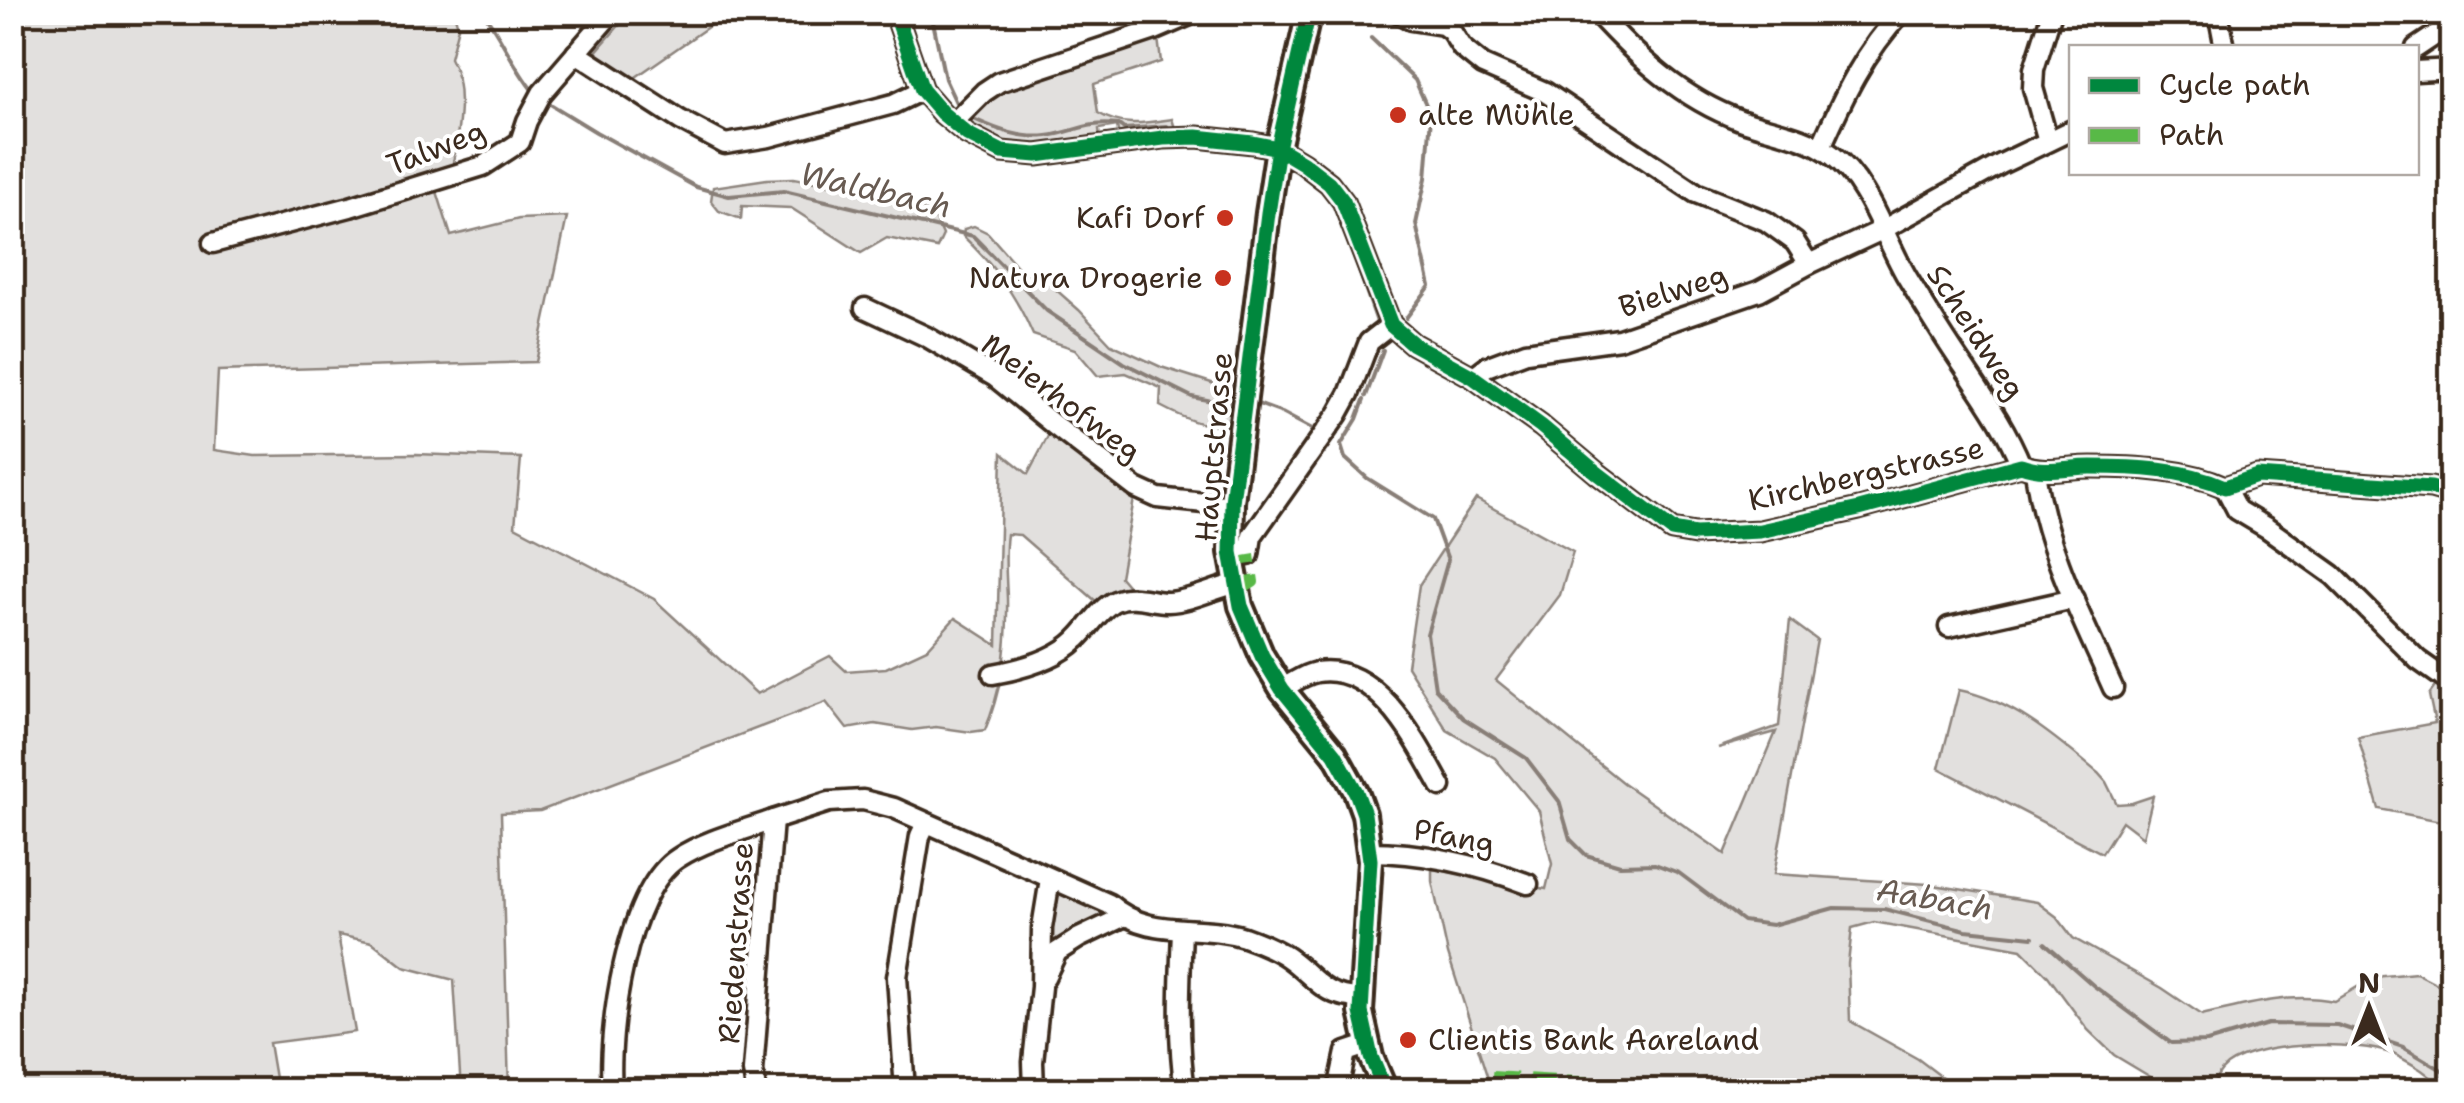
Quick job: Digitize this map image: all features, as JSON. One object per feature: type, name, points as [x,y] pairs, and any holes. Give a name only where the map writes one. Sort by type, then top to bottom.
[{"type":"street","name":"Talweg","points":[[213,243],[350,208],[484,166],[520,142],[542,93],[612,12]]},
{"type":"street","points":[[895,12],[922,90],[966,134],[1002,152],[1037,156],[1164,138],[1211,138],[1278,148],[1329,184],[1343,201],[1391,325],[1368,342],[1338,414],[1252,536],[1249,554]]},
{"type":"street","points":[[954,122],[999,82],[1197,12]]},
{"type":"street","name":"Hauptstrasse","points":[[1308,12],[1268,213],[1232,506],[1230,552],[1235,584],[1262,656],[1282,690],[1335,754],[1364,814],[1369,852],[1368,907],[1360,998],[1367,1046],[1385,1090]]},
{"type":"street","points":[[1398,12],[1411,20],[1443,25],[1484,66],[1544,92],[1696,193],[1766,220],[1795,242],[1809,264]]},
{"type":"street","points":[[1596,12],[1645,62],[1704,104],[1821,147],[1860,65],[1902,12]]},
{"type":"street","points":[[2048,141],[2033,88],[2034,69],[2052,12]]},
{"type":"street","points":[[2218,12],[2224,45]]},
{"type":"street","points":[[2419,46],[2452,24]]},
{"type":"street","points":[[576,53],[726,144],[769,137],[893,104],[922,90]]},
{"type":"street","points":[[2419,71],[2452,70]]},
{"type":"street","name":"Bielweg","points":[[1473,378],[1495,362],[1526,352],[1619,339],[1759,292],[2069,131]]},
{"type":"street","name":"Scheidweg","points":[[1821,147],[1854,177],[1874,208],[1906,276],[2028,468],[2054,554],[2112,688]]},
{"type":"street","name":"Meierhofweg","points":[[866,308],[927,337],[995,377],[1136,488],[1158,498],[1232,506]]},
{"type":"street","name":"Kirchbergstrasse","points":[[1391,325],[1412,344],[1473,378],[1541,426],[1660,522],[1672,530],[1695,534],[1760,531],[2028,468],[2157,470],[2225,486],[2257,476],[2431,488],[2452,494]]},
{"type":"street","points":[[2225,486],[2237,510],[2333,576],[2418,660],[2452,684]]},
{"type":"street","points":[[993,674],[1012,671],[1074,643],[1110,603],[1120,599],[1137,597],[1170,602],[1235,584]]},
{"type":"street","points":[[1949,627],[2074,600]]},
{"type":"street","points":[[1282,690],[1316,672],[1343,675],[1370,686],[1389,705],[1441,786]]},
{"type":"street","name":"Riedenstrasse","points":[[756,1090],[753,1070],[773,820],[829,802],[863,800],[894,808],[1109,904],[1124,917],[1182,930],[1218,931],[1256,942],[1288,958],[1330,993],[1360,998]]},
{"type":"street","points":[[612,1090],[612,1024],[632,934],[655,880],[677,858],[773,820]]},
{"type":"street","points":[[905,1090],[897,977],[920,836],[926,823]]},
{"type":"street","name":"Pfang","points":[[1369,852],[1454,862],[1528,884]]},
{"type":"street","points":[[1034,1090],[1042,928],[1050,879]]},
{"type":"street","points":[[1041,987],[1057,952],[1124,917]]},
{"type":"street","points":[[1182,930],[1181,1049],[1185,1090]]},
{"type":"street","points":[[1338,1090],[1346,1052],[1367,1046]]},
{"type":"shaded area","points":[[630,12],[728,13],[633,79],[594,54]]},
{"type":"shaded area","points":[[12,13],[454,13],[458,27],[450,58],[459,85],[458,132],[451,176],[434,182],[451,236],[519,219],[567,217],[536,362],[218,371],[214,450],[255,456],[416,454],[521,458],[515,526],[654,599],[757,694],[830,656],[846,671],[886,668],[927,649],[955,618],[997,645],[1002,453],[1028,474],[1054,425],[1136,488],[1120,577],[1137,597],[1105,609],[1020,535],[1007,534],[1005,649],[996,698],[985,730],[912,730],[875,724],[847,729],[826,702],[540,811],[501,813],[509,1090],[461,1090],[454,980],[404,967],[372,942],[338,935],[355,1032],[269,1043],[277,1090],[13,1090]]},
{"type":"shaded area","points":[[1158,38],[1161,62],[1094,84],[1098,113],[1125,123],[1172,119],[1176,131],[1119,137],[1117,126],[1099,129],[1100,140],[1026,149],[980,134],[966,123],[974,109],[1008,88]]},
{"type":"shaded area","points":[[794,178],[899,198],[933,213],[943,235],[937,248],[887,238],[861,253],[791,208],[742,206],[741,219],[719,211],[711,201],[713,187]]},
{"type":"shaded area","points":[[974,226],[988,233],[1022,272],[1044,279],[1111,344],[1161,367],[1221,386],[1232,394],[1234,412],[1228,426],[1201,423],[1177,414],[1160,406],[1161,388],[1126,373],[1098,376],[1075,349],[1033,335],[1004,282],[963,236],[964,229]]},
{"type":"shaded area","points":[[1476,499],[1573,552],[1560,595],[1496,680],[1623,783],[1725,854],[1776,732],[1718,748],[1779,726],[1790,620],[1817,640],[1774,874],[1928,884],[2037,902],[2057,917],[2073,938],[2202,1015],[2284,999],[2334,1001],[2374,977],[2416,973],[2451,991],[2451,1090],[2393,1054],[2356,1046],[2308,1045],[2242,1057],[2221,1070],[2212,1090],[2170,1090],[2114,1055],[2088,1030],[2048,976],[2021,949],[1874,922],[1852,928],[1848,964],[1850,1021],[1918,1059],[1959,1090],[1622,1090],[1574,1080],[1489,1082],[1448,954],[1432,869],[1546,889],[1552,864],[1539,811],[1495,758],[1447,730],[1407,666],[1419,585]]},
{"type":"shaded area","points":[[2441,678],[2451,684],[2451,823],[2379,809],[2358,737],[2435,723],[2429,695]]},
{"type":"shaded area","points":[[1959,690],[1998,703],[2050,734],[2098,773],[2117,804],[2153,796],[2143,837],[2122,821],[2102,853],[1939,768]]},
{"type":"shaded area","points":[[1062,893],[1108,913],[1052,948],[1048,945],[1057,897]]},
{"type":"waterway","name":"Waldbach","points":[[483,12],[533,91]]},
{"type":"waterway","points":[[931,12],[945,79],[958,107]]},
{"type":"waterway","points":[[1371,38],[1415,80],[1431,116],[1426,178],[1416,224],[1430,286],[1406,318]]},
{"type":"waterway","name":"Waldbach","points":[[547,102],[696,187],[729,196],[784,191],[973,236],[1047,311],[1124,363],[1192,397],[1222,403]]},
{"type":"waterway","points":[[976,120],[1010,133],[1038,137],[1098,124],[1124,129],[1167,126]]},
{"type":"waterway","points":[[1357,265],[1377,322]]},
{"type":"waterway","name":"Aabach","points":[[1366,396],[1383,350]]},
{"type":"waterway","name":"Aabach","points":[[1364,400],[1341,445],[1345,458],[1367,478],[1433,519],[1448,560],[1427,634],[1435,688],[1463,718],[1526,758],[1559,801],[1570,839],[1586,855],[1620,865],[1655,864],[1679,873],[1743,921],[1772,925],[1834,908],[1884,909],[1966,930],[2033,937]]},
{"type":"waterway","name":"Waldbach","points":[[1258,404],[1314,430]]},
{"type":"waterway","points":[[2448,500],[2452,522]]},
{"type":"waterway","name":"Aabach","points":[[2045,943],[2094,986],[2171,1043],[2207,1042],[2268,1024],[2337,1025],[2403,1047],[2452,1076]]},
{"type":"marked path","points":[[1237,592],[1253,582],[1249,555]]},
{"type":"marked path","points":[[1492,1077],[1607,1084],[1622,1090]]},
{"type":"cycle path","points":[[895,12],[922,90],[967,134],[1002,152],[1037,155],[1197,137],[1278,148],[1303,163],[1329,183],[1343,201],[1391,325],[1413,344],[1473,377],[1541,426],[1672,530],[1695,534],[1760,531],[2021,465],[2047,470],[2160,470],[2225,487],[2257,476],[2431,488],[2452,494]]},
{"type":"cycle path","points":[[1309,12],[1278,148],[1268,213],[1232,502],[1231,552],[1241,606],[1262,656],[1282,689],[1335,754],[1364,814],[1370,860],[1361,1012],[1371,1057],[1385,1090]]},
{"type":"place","name":"alte Mühle","points":[[1398,115]]},
{"type":"place","name":"Kafi Dorf","points":[[1225,218]]},
{"type":"place","name":"Natura Drogerie","points":[[1223,278]]},
{"type":"place","name":"Clientis Bank Aareland","points":[[1408,1040]]}]
